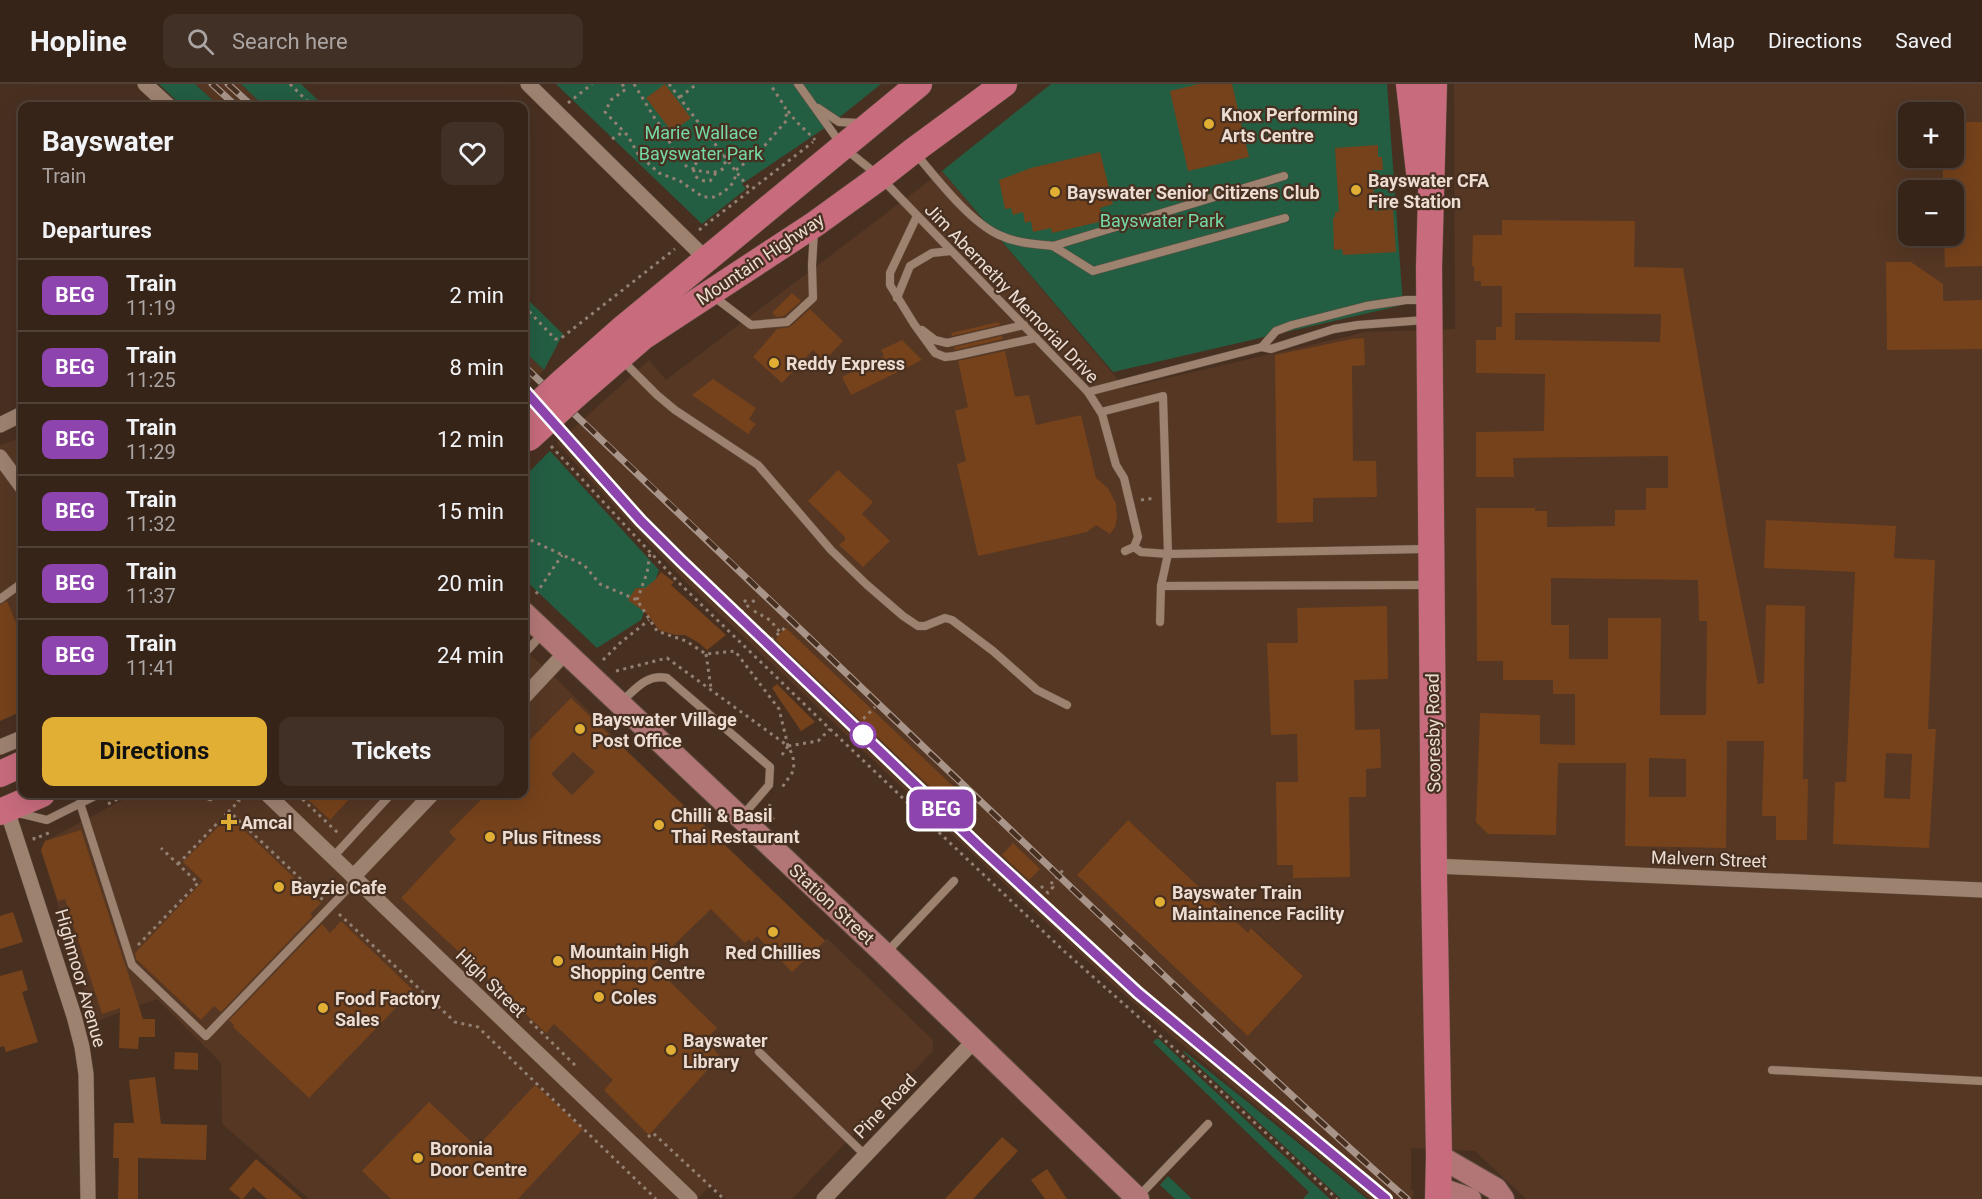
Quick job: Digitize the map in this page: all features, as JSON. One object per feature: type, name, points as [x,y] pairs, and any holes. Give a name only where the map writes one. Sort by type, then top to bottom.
[{"type":"main road","name":"Mountain Highway","points":[[530,434],[622,329],[707,260],[836,138],[877,119],[919,84]]},
{"type":"main road","name":"Mountain Highway","points":[[569,388],[620,357],[643,337],[814,224],[1004,84]]},
{"type":"main road","name":"Scoresby Road","points":[[1409,84],[1429,268]]},
{"type":"main road","name":"Scoresby Road","points":[[1434,84],[1429,310],[1438,1193]]},
{"type":"main road","points":[[707,260],[719,271],[880,177]]},
{"type":"main road","name":"Station Street","points":[[528,618],[885,954],[1137,1199]]},
{"type":"main road","points":[[0,774],[18,766]]},
{"type":"main road","points":[[3,811],[33,798]]},
{"type":"main road","points":[[1439,1156],[1496,1189],[1503,1199]]},
{"type":"main road","points":[[1438,1193],[1470,1199]]},
{"type":"street","points":[[145,84],[165,102]]},
{"type":"street","points":[[528,84],[707,260]]},
{"type":"street","points":[[0,425],[18,416]]},
{"type":"street","points":[[0,457],[18,482]]},
{"type":"street","points":[[528,693],[566,652]]},
{"type":"street","points":[[0,747],[18,740]]},
{"type":"street","name":"High Street","points":[[271,798],[690,1199]]},
{"type":"street","points":[[354,879],[428,798]]},
{"type":"street","name":"Highmoor Avenue","points":[[3,811],[64,983],[82,1047],[86,1074],[88,1199]]},
{"type":"street","name":"Malvern Street","points":[[1434,866],[1982,890]]},
{"type":"street","name":"Pine Road","points":[[824,1199],[974,1041]]},
{"type":"lane","name":"Jim Abernethy Memorial Drive","points":[[798,84],[836,138],[880,177],[1088,392],[1101,412],[1116,465],[1125,478],[1138,537],[1134,547]]},
{"type":"lane","points":[[813,103],[839,122],[852,124],[877,119]]},
{"type":"lane","points":[[913,151],[945,189],[982,225],[998,235],[1023,243],[1053,246],[1284,176]]},
{"type":"lane","points":[[917,216],[890,273],[890,285],[935,353],[945,357],[1036,338]]},
{"type":"lane","points":[[1053,246],[1093,271],[1285,218]]},
{"type":"lane","points":[[710,293],[751,325],[787,322],[813,298],[814,224]]},
{"type":"lane","points":[[897,298],[910,266],[932,253],[951,250]]},
{"type":"lane","points":[[1262,347],[1276,331],[1366,306],[1406,300],[1429,310]]},
{"type":"lane","points":[[1088,392],[1262,347],[1271,350],[1334,329],[1429,310]]},
{"type":"lane","points":[[914,324],[935,340],[947,343],[1024,325]]},
{"type":"lane","points":[[620,357],[646,385],[675,410],[758,465],[831,550],[903,616],[918,626],[925,626],[945,618],[952,620],[993,651],[1037,690],[1067,705]]},
{"type":"lane","points":[[1101,412],[1163,396],[1168,554],[1161,586],[1160,622]]},
{"type":"lane","points":[[1125,551],[1134,547],[1141,552],[1168,554],[1431,549]]},
{"type":"lane","points":[[1161,586],[1432,585]]},
{"type":"lane","points":[[0,599],[18,586]]},
{"type":"lane","points":[[528,650],[544,632]]},
{"type":"lane","points":[[620,703],[647,680],[657,676],[667,678],[770,767],[769,786],[741,818]]},
{"type":"lane","points":[[3,811],[47,820],[91,798]]},
{"type":"lane","points":[[333,857],[346,840],[388,798]]},
{"type":"lane","points":[[80,803],[132,965],[206,1036],[331,907],[354,879]]},
{"type":"lane","points":[[885,954],[954,881]]},
{"type":"lane","points":[[759,1052],[865,1155]]},
{"type":"lane","points":[[1772,1070],[1982,1081]]},
{"type":"lane","points":[[1137,1199],[1208,1124]]},
{"type":"path","points":[[290,84],[308,102]]},
{"type":"path","points":[[558,112],[592,84]]},
{"type":"path","points":[[622,84],[626,88]]},
{"type":"path","points":[[669,84],[751,191]]},
{"type":"path","points":[[681,97],[698,84]]},
{"type":"path","points":[[770,84],[800,128],[807,131],[815,140]]},
{"type":"path","points":[[716,173],[684,165],[679,155],[672,149],[665,129],[657,122],[634,85],[626,88],[611,100],[605,112],[628,136],[638,154],[659,173],[680,181],[703,197],[714,197],[724,192],[733,183],[737,171],[760,151],[786,123],[788,116],[785,107]]},
{"type":"path","points":[[612,139],[623,132]]},
{"type":"path","points":[[528,310],[555,339],[566,336],[815,140],[836,138]]},
{"type":"path","points":[[703,150],[707,153],[725,156],[724,168],[712,179],[704,181],[696,176],[694,168],[697,159],[693,155],[695,152],[703,150]]},
{"type":"path","points":[[697,159],[707,153]]},
{"type":"path","points":[[530,434],[678,582],[1065,952],[1185,1058],[1337,1199]]},
{"type":"path","points":[[528,539],[584,566],[600,584],[637,600],[657,631],[686,641],[706,654],[735,651],[779,709],[788,746],[793,756],[794,770],[768,807],[768,813],[779,825]]},
{"type":"path","points":[[637,600],[647,573],[650,553]]},
{"type":"path","points":[[536,594],[562,555]]},
{"type":"path","points":[[741,612],[758,597]]},
{"type":"path","points":[[744,600],[749,605]]},
{"type":"path","points":[[754,610],[770,620],[780,632]]},
{"type":"path","points":[[620,643],[649,620]]},
{"type":"path","points":[[771,640],[788,625]]},
{"type":"path","points":[[706,654],[711,690]]},
{"type":"path","points":[[616,671],[667,658],[788,746],[818,741],[830,729]]},
{"type":"path","points":[[858,724],[875,707]]},
{"type":"path","points":[[782,755],[788,746]]},
{"type":"path","points":[[178,864],[239,801],[236,798]]},
{"type":"path","points":[[301,798],[346,840]]},
{"type":"path","points":[[229,811],[455,1022],[477,1027],[656,1199]]},
{"type":"path","points":[[129,955],[198,883],[161,848]]},
{"type":"path","points":[[1041,886],[1048,892],[1053,888],[1050,885],[1064,869]]},
{"type":"path","points":[[526,1017],[581,1071]]},
{"type":"path","points":[[640,1129],[648,1138],[652,1133],[724,1199]]},
{"type":"shaded area","points":[[195,84],[241,84],[260,102],[215,102]]},
{"type":"shaded area","points":[[1454,84],[1982,84],[1982,1199],[1526,1199],[1475,1151],[1411,1148],[1411,1189],[1414,1191],[1412,1199],[1370,1199],[1113,985],[688,584],[557,443],[649,360],[666,380],[942,171],[1125,388],[1366,332],[1455,329]],"holes":[[[1128,820],[1248,933],[1252,928],[1303,976],[1249,1035],[1077,875]]]},
{"type":"shaded area","points":[[528,355],[544,370],[528,385]]},
{"type":"shaded area","points":[[18,438],[18,707],[0,715],[0,445]]},
{"type":"shaded area","points":[[528,653],[825,940],[827,938],[933,1040],[933,1051],[792,1199],[726,1199],[711,1185],[697,1199],[309,1199],[222,1124],[221,1063],[157,999],[94,1022],[41,850],[45,841],[126,798],[528,798]]},
{"type":"green space","points":[[159,84],[195,84],[215,102],[178,102]]},
{"type":"green space","points":[[241,84],[301,84],[320,102],[260,102]]},
{"type":"green space","name":"Marie Wallace Bayswater Park","points":[[556,84],[881,84],[835,121],[742,184],[746,189],[702,224]]},
{"type":"green space","name":"Bayswater Park","points":[[1051,84],[1387,84],[1403,305],[1113,372],[942,171]]},
{"type":"green space","points":[[528,300],[563,334],[544,370],[528,355]]},
{"type":"green space","points":[[550,451],[659,570],[641,620],[597,648],[528,583],[528,473]]},
{"type":"green space","points":[[1159,1039],[1330,1199],[1303,1199],[1309,1192],[1153,1042]]},
{"type":"green space","points":[[1184,1051],[1343,1179],[1367,1199],[1341,1199]]},
{"type":"green space","points":[[1168,1176],[1192,1199],[1175,1199],[1160,1185]]},
{"type":"building","points":[[665,84],[691,118],[672,132],[646,98]]},
{"type":"building","name":"Knox Performing Arts Centre","points":[[1199,84],[1232,84],[1249,157],[1188,171],[1170,91]]},
{"type":"building","points":[[1964,122],[1982,122],[1982,266],[1945,267],[1944,246],[1964,246],[1964,180],[1943,180],[1943,168],[1964,168]]},
{"type":"building","name":"Bayswater CFA Fire Station","points":[[1378,145],[1378,157],[1382,157],[1383,170],[1372,170],[1375,211],[1393,209],[1396,252],[1343,255],[1342,249],[1334,250],[1333,218],[1335,212],[1339,212],[1335,148]]},
{"type":"building","name":"Bayswater Senior Citizens Club","points":[[1100,152],[1113,204],[1100,208],[1103,221],[1052,233],[1051,228],[1033,232],[1031,221],[1025,223],[1023,212],[1013,215],[1011,208],[1005,209],[999,180],[1031,168]]},
{"type":"building","points":[[1502,220],[1635,221],[1634,267],[1683,268],[1728,535],[1758,684],[1764,683],[1766,605],[1805,606],[1803,779],[1808,779],[1807,840],[1776,840],[1776,816],[1762,816],[1764,741],[1727,741],[1726,848],[1625,846],[1626,763],[1558,763],[1556,835],[1488,834],[1476,822],[1480,713],[1540,715],[1540,744],[1575,745],[1575,694],[1553,694],[1553,680],[1503,680],[1503,661],[1477,661],[1476,508],[1535,508],[1535,511],[1547,511],[1547,527],[1615,526],[1615,510],[1646,510],[1646,488],[1668,488],[1668,456],[1513,458],[1514,477],[1476,477],[1476,432],[1544,431],[1545,374],[1476,373],[1476,340],[1496,340],[1496,327],[1502,327],[1502,286],[1481,286],[1481,281],[1474,281],[1473,235],[1502,235]],"holes":[[[1515,313],[1661,314],[1660,342],[1515,340]],[[1551,578],[1698,580],[1699,621],[1707,621],[1706,715],[1660,715],[1661,618],[1608,618],[1608,659],[1569,659],[1569,625],[1551,625]],[[1649,758],[1686,759],[1686,797],[1649,797]]]},
{"type":"building","points":[[1886,262],[1911,262],[1943,284],[1943,301],[1982,300],[1982,349],[1887,350]]},
{"type":"building","points":[[792,293],[801,301],[784,316],[777,317],[772,313]]},
{"type":"building","points":[[810,309],[843,341],[824,361],[813,350],[782,383],[753,357],[777,329],[790,327]]},
{"type":"building","points":[[999,322],[1000,325],[952,336],[951,333]]},
{"type":"building","points":[[1002,336],[1003,339],[955,350],[954,347]]},
{"type":"building","points":[[1364,338],[1365,365],[1352,366],[1353,461],[1376,461],[1377,497],[1313,498],[1313,522],[1277,523],[1275,355]]},
{"type":"building","points":[[902,340],[922,360],[851,395],[842,377],[884,356],[881,350]]},
{"type":"building","points":[[1005,351],[1015,397],[1029,395],[1036,425],[1081,415],[1096,478],[1108,488],[1116,504],[1117,518],[1110,534],[1096,525],[1087,532],[978,556],[957,464],[966,461],[955,411],[968,407],[958,361]]},
{"type":"building","points":[[713,379],[756,408],[749,419],[756,424],[748,434],[692,395]]},
{"type":"building","points":[[838,470],[873,502],[862,514],[890,541],[863,567],[839,545],[845,537],[808,501]]},
{"type":"building","points":[[1766,520],[1896,526],[1894,558],[1935,560],[1928,729],[1936,729],[1929,848],[1833,844],[1835,782],[1846,782],[1855,572],[1764,568]],"holes":[[[1886,753],[1912,754],[1910,799],[1884,798]]]},
{"type":"building","points":[[661,572],[674,582],[671,585],[726,635],[707,650],[685,635],[659,630],[646,613],[628,600],[636,588],[645,588]]},
{"type":"building","points":[[7,601],[18,627],[18,713],[0,721],[0,605]]},
{"type":"building","points":[[1387,606],[1388,679],[1354,680],[1355,730],[1380,729],[1381,768],[1366,769],[1366,797],[1349,797],[1350,877],[1293,878],[1293,865],[1277,865],[1276,782],[1298,782],[1297,734],[1271,735],[1267,643],[1298,643],[1297,608]]},
{"type":"building","points":[[786,628],[978,810],[967,822],[776,640]]},
{"type":"building","points":[[777,684],[815,722],[801,731],[772,688]]},
{"type":"building","points":[[571,698],[825,941],[792,972],[757,936],[751,942],[749,939],[745,943],[711,909],[653,965],[717,1028],[705,1040],[720,1056],[649,1135],[604,1090],[613,1080],[554,1024],[546,1033],[401,898],[456,839],[449,832],[483,798],[528,798],[528,742]],"holes":[[[573,752],[595,772],[572,795],[551,774]]]},
{"type":"building","points":[[306,798],[350,798],[330,820]]},
{"type":"building","points":[[229,816],[321,903],[310,914],[313,916],[221,1012],[214,1006],[201,1020],[136,959],[135,953],[203,881],[183,862]]},
{"type":"building","name":"Bayswater Train Maintainence Facility","points":[[1128,820],[1248,933],[1251,928],[1303,976],[1248,1036],[1077,875]]},
{"type":"building","points":[[81,830],[143,1019],[155,1019],[155,1037],[139,1037],[138,1049],[119,1048],[120,1008],[102,1014],[65,899],[58,901],[41,850],[45,841]]},
{"type":"building","points":[[1013,843],[1040,869],[1029,880],[1002,855]]},
{"type":"building","points":[[13,912],[23,942],[0,949],[0,916]]},
{"type":"building","name":"Food Factory Sales","points":[[341,921],[413,990],[309,1098],[233,1027],[234,1025],[229,1020],[322,924],[330,933]]},
{"type":"building","points":[[22,970],[28,990],[22,992],[38,1042],[6,1052],[4,1046],[0,1047],[0,976]]},
{"type":"building","points":[[175,1052],[198,1053],[198,1070],[174,1069]]},
{"type":"building","points":[[155,1077],[161,1124],[207,1125],[206,1160],[138,1158],[138,1199],[118,1199],[119,1158],[113,1158],[114,1123],[134,1123],[129,1080]]},
{"type":"building","points":[[535,1085],[583,1129],[518,1199],[391,1199],[362,1171],[429,1102],[477,1147]]},
{"type":"building","points":[[1002,1137],[1018,1151],[973,1199],[945,1199]]},
{"type":"building","points":[[256,1159],[302,1199],[267,1199],[253,1187],[241,1199],[229,1189]]},
{"type":"building","points":[[1047,1169],[1067,1199],[1045,1199],[1031,1180]]},
{"type":"railway","points":[[212,84],[232,102]]},
{"type":"railway","points":[[228,84],[248,102]]},
{"type":"railway","points":[[528,370],[1201,1011],[1407,1199]]},
{"type":"railway","points":[[528,394],[641,521],[982,849],[1138,993],[1386,1199]]},
{"type":"train","name":"BEG","points":[[528,394],[641,521],[982,849],[1138,993],[1386,1199]]},
{"type":"place","name":"Knox Performing Arts Centre","points":[[1209,124]]},
{"type":"place","name":"Bayswater CFA Fire Station","points":[[1356,190]]},
{"type":"place","name":"Bayswater Senior Citizens Club","points":[[1055,192]]},
{"type":"place","name":"Reddy Express","points":[[774,363]]},
{"type":"place","name":"Bayswater Village Post Office","points":[[580,729]]},
{"type":"place","name":"Amcal","points":[[229,822]]},
{"type":"place","name":"Chilli & Basil Thai Restaurant","points":[[659,825]]},
{"type":"place","name":"Plus Fitness","points":[[490,837]]},
{"type":"place","name":"Bayzie Cafe","points":[[279,887]]},
{"type":"place","name":"Bayswater Train Maintainence Facility","points":[[1160,902]]},
{"type":"place","name":"Red Chillies","points":[[773,932]]},
{"type":"place","name":"Mountain High Shopping Centre","points":[[558,961]]},
{"type":"place","name":"Coles","points":[[599,997]]},
{"type":"place","name":"Food Factory Sales","points":[[323,1008]]},
{"type":"place","name":"Bayswater Library","points":[[671,1050]]},
{"type":"place","name":"Boronia Door Centre","points":[[418,1158]]}]
